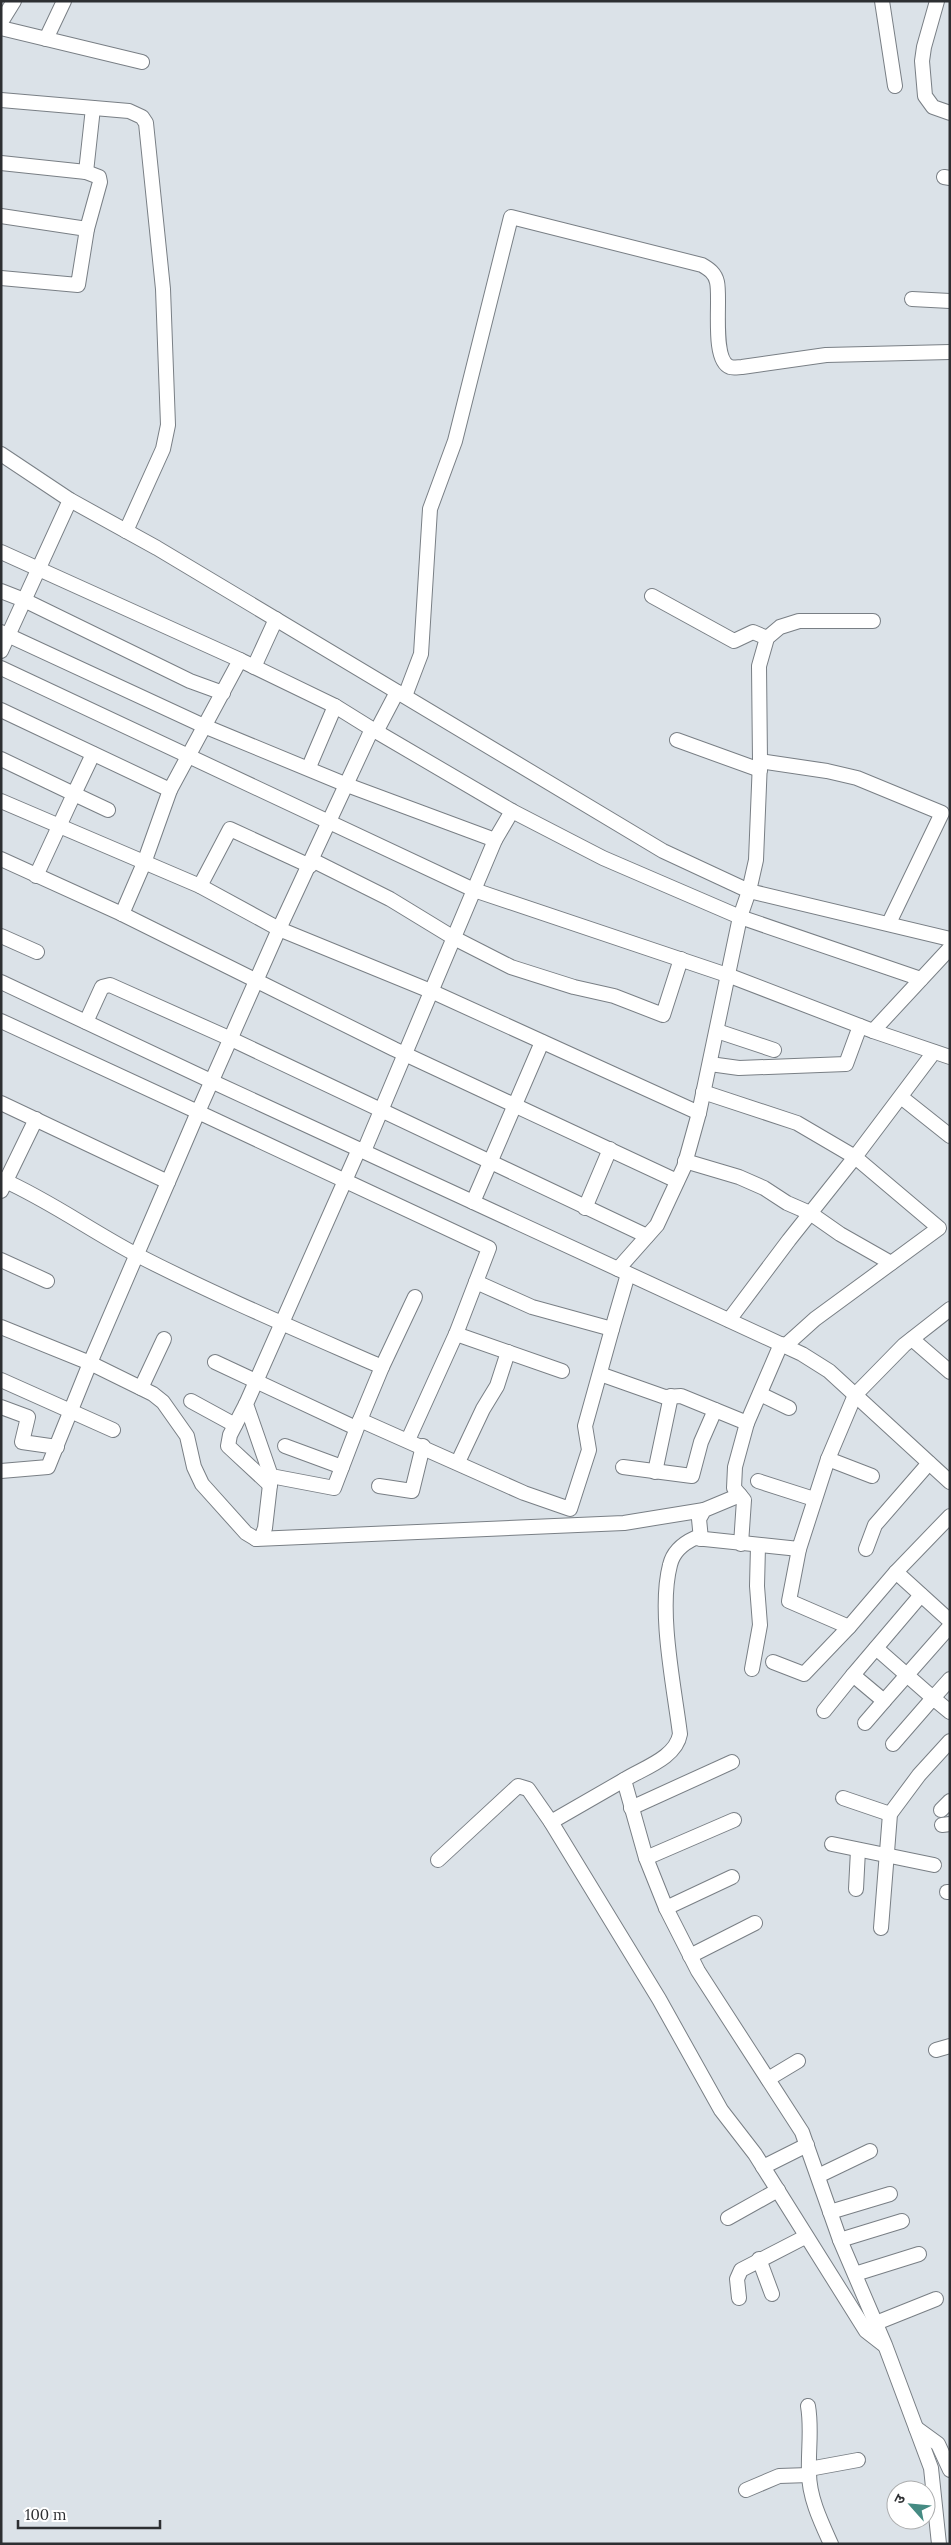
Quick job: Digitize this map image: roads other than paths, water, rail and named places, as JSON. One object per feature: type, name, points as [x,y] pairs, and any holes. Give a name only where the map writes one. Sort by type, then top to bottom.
[{"type":"street","points":[[1,22],[14,1]]},
{"type":"street","points":[[46,39],[64,1]]},
{"type":"street","points":[[882,1],[895,86]]},
{"type":"street","points":[[937,1],[924,47],[922,61],[924,89],[928,102],[933,107],[950,112]]},
{"type":"street","points":[[1,28],[142,62]]},
{"type":"street","points":[[1,100],[129,111],[142,117],[146,122],[163,289],[167,432],[163,449],[126,531]]},
{"type":"street","points":[[86,172],[93,108]]},
{"type":"street","points":[[1,163],[86,172],[98,176],[100,182],[87,229],[78,284],[1,278]]},
{"type":"street","points":[[1,216],[87,229]]},
{"type":"street","points":[[1,1472],[43,1469],[52,1461],[90,1363],[136,1254],[279,930],[374,730],[401,694],[421,654],[430,509],[455,441],[512,217],[702,265],[711,270],[717,282],[719,346],[722,360],[730,367],[742,367],[826,354],[950,352]]},
{"type":"street","points":[[912,299],[950,301]]},
{"type":"street","points":[[1,454],[70,500],[276,619],[663,851],[750,891],[950,939]]},
{"type":"street","points":[[1,651],[5,634],[24,600],[70,500]]},
{"type":"street","points":[[1,552],[254,666],[335,706],[512,811],[603,858],[740,917],[921,979]]},
{"type":"street","points":[[1,591],[24,600],[190,682],[223,693]]},
{"type":"street","points":[[652,596],[734,641],[753,632],[767,638]]},
{"type":"street","points":[[254,666],[276,619]]},
{"type":"street","points":[[215,1362],[255,1381],[358,1424],[423,1446],[524,1492],[570,1509],[589,1450],[585,1426],[612,1329],[623,1271],[657,1224],[678,1181],[685,1161],[699,1113],[730,976],[740,917],[750,891],[756,860],[760,765],[759,678],[767,638],[780,627],[799,621],[873,621]]},
{"type":"street","points":[[5,634],[204,726],[309,767],[347,785],[495,840]]},
{"type":"street","points":[[122,914],[144,863],[170,790],[189,758],[240,660]]},
{"type":"street","points":[[1,668],[189,758],[330,821],[474,890],[730,976],[950,1058]]},
{"type":"street","points":[[309,767],[335,706]]},
{"type":"street","points":[[1,710],[170,790]]},
{"type":"street","points":[[677,740],[760,765],[827,771],[857,778],[942,813],[889,923]]},
{"type":"street","points":[[36,876],[93,754]]},
{"type":"street","points":[[1,758],[108,810]]},
{"type":"street","points":[[1,801],[200,886],[279,930],[433,992],[699,1113]]},
{"type":"street","points":[[415,1297],[382,1367],[334,1488],[271,1480],[228,1446],[230,1435],[246,1404],[344,1180],[381,1111],[433,992],[495,840],[512,811]]},
{"type":"street","points":[[200,886],[230,829],[390,899],[454,938],[511,967],[574,987],[614,996],[663,1015],[681,959]]},
{"type":"street","points":[[1,859],[122,914],[406,1054],[678,1181]]},
{"type":"street","points":[[1,936],[37,952]]},
{"type":"street","points":[[710,1064],[747,1068],[846,1064],[866,1028],[921,979],[950,948]]},
{"type":"street","points":[[1,982],[211,1082],[783,1345],[829,1371],[950,1482]]},
{"type":"street","points":[[86,1022],[102,987],[106,984],[230,1039],[647,1236]]},
{"type":"street","points":[[1,1021],[488,1248],[456,1334],[408,1440]]},
{"type":"street","points":[[717,1031],[774,1050]]},
{"type":"street","points":[[473,1202],[542,1042]]},
{"type":"street","points":[[730,1320],[934,1052]]},
{"type":"street","points":[[703,1092],[798,1124],[855,1157],[945,1224],[815,1319],[783,1345],[747,1424],[735,1467],[734,1488],[744,1500],[741,1544]]},
{"type":"street","points":[[901,1097],[950,1136]]},
{"type":"street","points":[[1,1103],[168,1182]]},
{"type":"street","points":[[36,1119],[3,1184],[92,1227],[136,1254],[282,1323],[382,1367]]},
{"type":"street","points":[[585,1208],[610,1149]]},
{"type":"street","points":[[685,1161],[739,1177],[810,1213],[840,1234],[891,1263]]},
{"type":"street","points":[[1,1260],[47,1281]]},
{"type":"street","points":[[476,1282],[532,1307],[612,1329]]},
{"type":"street","points":[[849,1627],[789,1601],[799,1549],[814,1500],[828,1459],[855,1395],[912,1338],[950,1309]]},
{"type":"street","points":[[1,1327],[90,1363],[141,1388],[163,1402],[187,1436],[194,1467],[202,1484],[246,1533],[256,1539],[624,1524],[704,1510],[740,1495]]},
{"type":"street","points":[[456,1334],[562,1370]]},
{"type":"street","points":[[912,1338],[950,1372]]},
{"type":"street","points":[[141,1388],[164,1339]]},
{"type":"street","points":[[458,1462],[482,1409],[497,1386],[508,1352]]},
{"type":"street","points":[[600,1374],[665,1397],[681,1396],[747,1424]]},
{"type":"street","points":[[1,1380],[113,1430]]},
{"type":"street","points":[[760,1394],[789,1408]]},
{"type":"street","points":[[655,1472],[671,1396]]},
{"type":"street","points":[[191,1401],[235,1425]]},
{"type":"street","points":[[246,1404],[271,1480],[265,1528],[262,1536],[256,1539]]},
{"type":"street","points":[[1,1407],[28,1417],[22,1442],[57,1447]]},
{"type":"street","points":[[623,1467],[692,1476],[701,1442],[715,1410]]},
{"type":"street","points":[[285,1446],[342,1467]]},
{"type":"street","points":[[379,1486],[412,1492],[423,1446]]},
{"type":"street","points":[[828,1459],[872,1476]]},
{"type":"street","points":[[866,1549],[874,1525],[929,1463]]},
{"type":"street","points":[[758,1481],[814,1500]]},
{"type":"street","points":[[701,1539],[700,1519],[704,1510]]},
{"type":"street","points":[[773,1662],[804,1674],[849,1627],[896,1572],[950,1516]]},
{"type":"street","points":[[551,1822],[671,1752],[678,1743],[680,1734],[666,1618],[670,1564],[684,1543],[695,1538],[799,1549]]},
{"type":"street","points":[[752,1669],[760,1625],[757,1586],[758,1546]]},
{"type":"street","points":[[896,1572],[950,1621]]},
{"type":"street","points":[[824,1711],[921,1595]]},
{"type":"street","points":[[865,1723],[950,1626]]},
{"type":"street","points":[[876,1648],[950,1712]]},
{"type":"street","points":[[854,1675],[884,1701]]},
{"type":"street","points":[[893,1744],[950,1679]]},
{"type":"street","points":[[881,1928],[890,1814],[897,1803],[948,1747]]},
{"type":"street","points":[[631,1808],[732,1762]]},
{"type":"street","points":[[624,1780],[646,1858],[666,1908],[690,1956],[802,2132],[840,2240],[885,2345],[931,2468],[932,2480]]},
{"type":"street","points":[[438,1860],[518,1786],[528,1790],[551,1822],[658,1999],[722,2110],[778,2190],[805,2237],[866,2331],[885,2345]]},
{"type":"street","points":[[843,1798],[890,1814]]},
{"type":"street","points":[[646,1858],[734,1820]]},
{"type":"street","points":[[832,1844],[934,1865]]},
{"type":"street","points":[[856,1889],[858,1850]]},
{"type":"street","points":[[666,1908],[732,1877]]},
{"type":"street","points":[[690,1956],[755,1923]]},
{"type":"street","points":[[936,2050],[950,2046]]},
{"type":"street","points":[[768,2079],[798,2061]]},
{"type":"street","points":[[763,2167],[807,2145]]},
{"type":"street","points":[[818,2176],[870,2152]]},
{"type":"street","points":[[728,2218],[778,2190]]},
{"type":"street","points":[[830,2212],[890,2194]]},
{"type":"street","points":[[840,2240],[902,2221]]},
{"type":"street","points":[[739,2298],[739,2274],[746,2266],[805,2237]]},
{"type":"street","points":[[855,2274],[919,2254]]},
{"type":"street","points":[[759,2259],[772,2294]]},
{"type":"street","points":[[876,2324],[936,2299]]},
{"type":"street","points":[[808,2406],[811,2432],[809,2472],[820,2520],[831,2544]]},
{"type":"street","points":[[916,2428],[938,2444],[950,2470]]},
{"type":"street","points":[[746,2490],[779,2476],[809,2472],[858,2460]]},
{"type":"street","points":[[935,2480],[950,2475]]},
{"type":"street","points":[[936,2517],[939,2544]]}]
